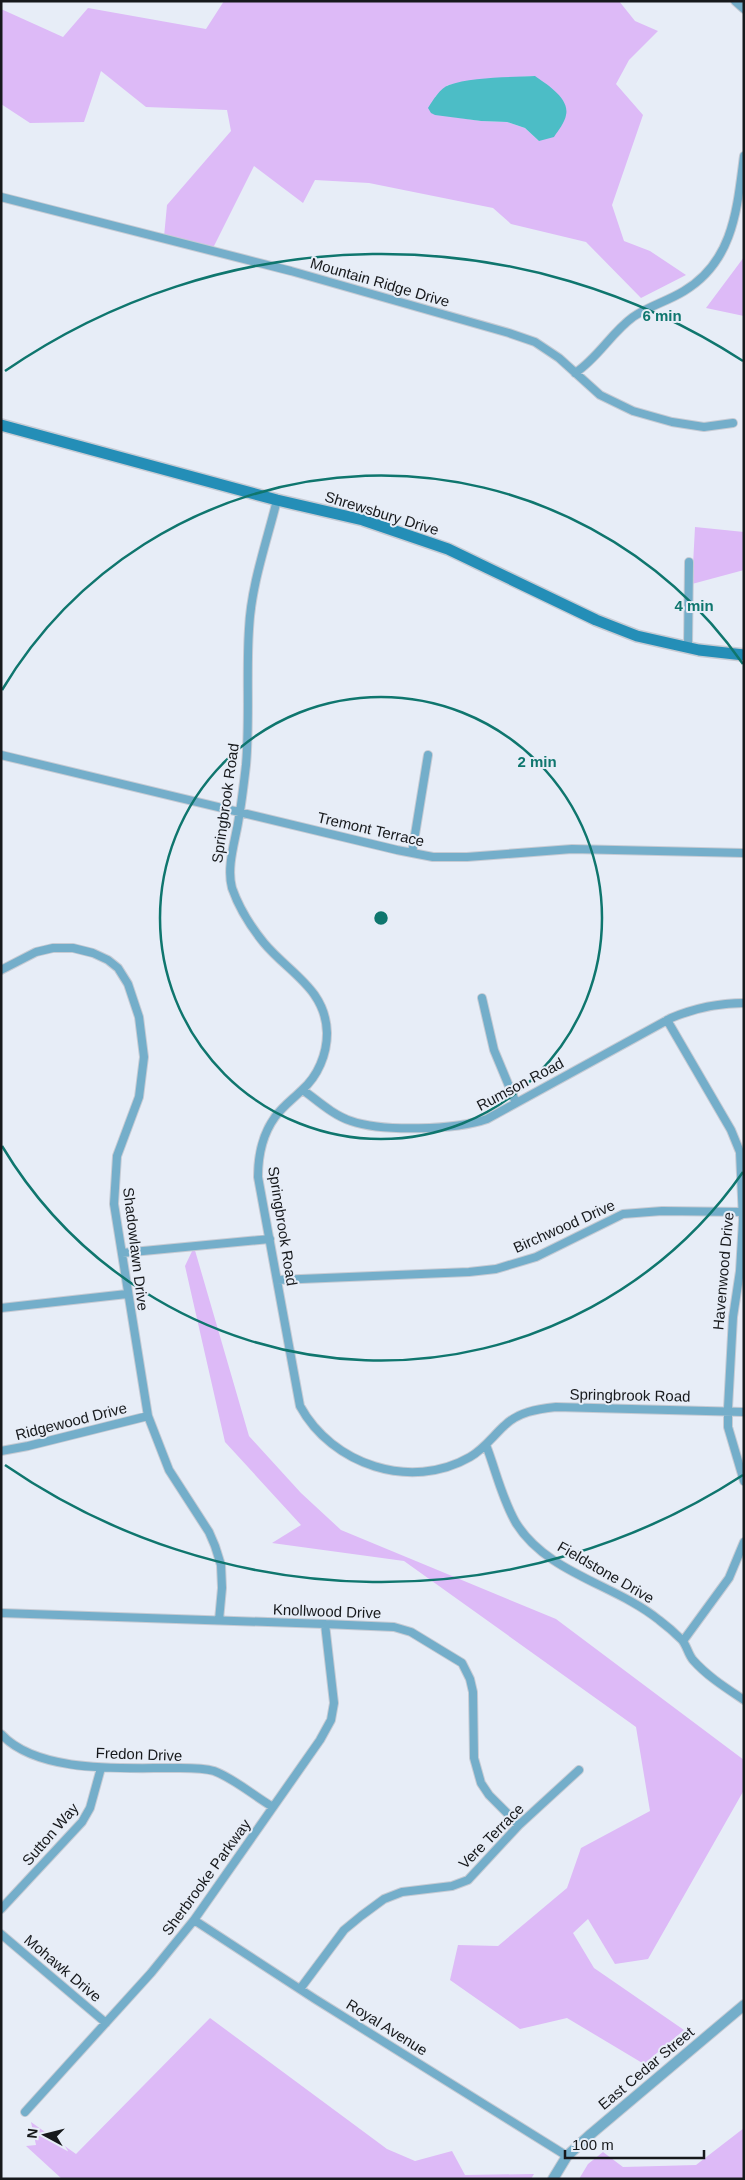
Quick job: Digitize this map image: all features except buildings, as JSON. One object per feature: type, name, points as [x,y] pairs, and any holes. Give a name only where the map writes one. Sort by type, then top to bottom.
[{"type":"main road","name":"Shrewsbury Drive","points":[[1,425],[278,500],[363,520],[412,536],[492,569],[596,620],[637,636],[688,648],[744,655]]},
{"type":"street","points":[[735,1],[744,9]]},
{"type":"street","points":[[575,373],[587,365],[617,330],[634,316],[695,284],[717,259],[732,233],[744,156]]},
{"type":"street","name":"Mountain Ridge Drive","points":[[1,197],[291,271],[509,333],[535,342],[559,358],[600,395],[633,411],[672,422],[704,427],[733,423]]},
{"type":"street","name":"Springbrook Road","points":[[278,500],[254,594],[248,628],[249,717],[240,812],[230,875],[239,905],[265,944],[311,988],[319,1002],[324,1017],[326,1040],[324,1056],[313,1078],[276,1116],[266,1132],[260,1149],[258,1177],[300,1406],[308,1420],[334,1446],[361,1461],[383,1469],[404,1473],[452,1466],[486,1445],[505,1424],[516,1417],[537,1409],[556,1407],[744,1412]]},
{"type":"street","points":[[688,648],[689,562]]},
{"type":"street","name":"Tremont Terrace","points":[[1,755],[434,857],[467,857],[581,849],[744,854]]},
{"type":"street","points":[[412,853],[428,755]]},
{"type":"street","name":"Shadowlawn Drive","points":[[1,970],[36,952],[53,948],[73,948],[93,953],[108,960],[118,968],[128,984],[138,1017],[144,1056],[139,1097],[117,1156],[114,1204],[148,1416],[157,1444],[169,1470],[209,1532],[215,1546],[221,1566],[222,1588],[219,1620]]},
{"type":"street","points":[[482,998],[494,1050],[516,1103]]},
{"type":"street","name":"Rumson Road","points":[[303,1090],[336,1114],[352,1122],[400,1128],[458,1126],[476,1122],[516,1103],[667,1020],[691,1010],[723,1003],[744,1003]]},
{"type":"street","name":"Havenwood Drive","points":[[667,1020],[731,1130],[740,1152],[743,1212],[740,1271],[730,1352],[728,1427],[744,1481]]},
{"type":"street","name":"Birchwood Drive","points":[[277,1280],[469,1272],[496,1269],[536,1257],[623,1214],[662,1211],[743,1212]]},
{"type":"street","points":[[122,1253],[270,1239]]},
{"type":"street","points":[[1,1308],[127,1294]]},
{"type":"street","name":"Ridgewood Drive","points":[[1,1451],[148,1416]]},
{"type":"street","name":"Fieldstone Drive","points":[[486,1445],[508,1507],[518,1525],[533,1542],[562,1565],[631,1600],[659,1620],[683,1641],[692,1659],[714,1679],[744,1700]]},
{"type":"street","points":[[683,1641],[729,1578],[744,1542]]},
{"type":"street","name":"Knollwood Drive","points":[[1,1613],[394,1627],[411,1632],[462,1664],[470,1679],[473,1692],[472,1736],[476,1769],[481,1783],[489,1795],[519,1825]]},
{"type":"street","name":"Sherbrooke Parkway","points":[[25,2112],[151,1973],[194,1920],[320,1740],[330,1720],[334,1703],[325,1624]]},
{"type":"street","name":"Fredon Drive","points":[[1,1734],[9,1743],[27,1752],[58,1762],[101,1768],[214,1771],[273,1808]]},
{"type":"street","name":"Sutton Way","points":[[1,1908],[82,1822],[90,1808],[101,1768]]},
{"type":"street","name":"Vere Terrace","points":[[300,1989],[344,1930],[361,1916],[384,1899],[402,1892],[452,1886],[468,1880],[519,1825],[579,1770]]},
{"type":"street","name":"Royal Avenue","points":[[194,1920],[300,1989],[567,2156]]},
{"type":"street","name":"Mohawk Drive","points":[[1,1934],[106,2023]]},
{"type":"street","name":"East Cedar Street","points":[[553,2179],[567,2156],[744,2005]]},
{"type":"shaded area","points":[[224,1],[619,1],[635,21],[658,31],[629,60],[616,84],[643,115],[612,205],[624,241],[650,251],[686,275],[641,298],[586,242],[511,224],[493,208],[369,183],[315,180],[303,203],[254,166],[212,250],[164,237],[167,205],[231,131],[227,110],[146,107],[101,71],[84,122],[30,123],[1,104],[1,9],[63,37],[88,8],[206,29]],"holes":[[[535,76],[539,141],[525,128],[507,122],[481,121],[435,114],[435,97],[448,85],[488,79]]]},
{"type":"shaded area","points":[[744,257],[744,316],[706,308]]},
{"type":"shaded area","points":[[695,527],[744,532],[744,570],[692,584]]},
{"type":"shaded area","points":[[194,1247],[249,1436],[301,1493],[341,1530],[556,1619],[744,1760],[744,1790],[648,1959],[615,1964],[588,1919],[573,1933],[594,1968],[684,2030],[644,2064],[567,2018],[520,2029],[450,1980],[458,1945],[498,1946],[567,1888],[581,1848],[650,1811],[636,1727],[404,1561],[272,1543],[301,1525],[225,1442],[185,1266]]},
{"type":"shaded area","points":[[210,2018],[387,2149],[415,2161],[452,2151],[465,2175],[534,2174],[531,2179],[62,2179],[26,2146],[36,2145],[31,2122],[76,2154]]},
{"type":"shaded area","points":[[744,2128],[744,2179],[579,2179],[588,2164],[603,2152],[623,2167],[696,2165]]},
{"type":"water","points":[[535,76],[561,97],[566,109],[564,121],[554,137],[539,141],[525,128],[507,122],[481,121],[435,115],[428,108],[443,89],[458,82]]}]
